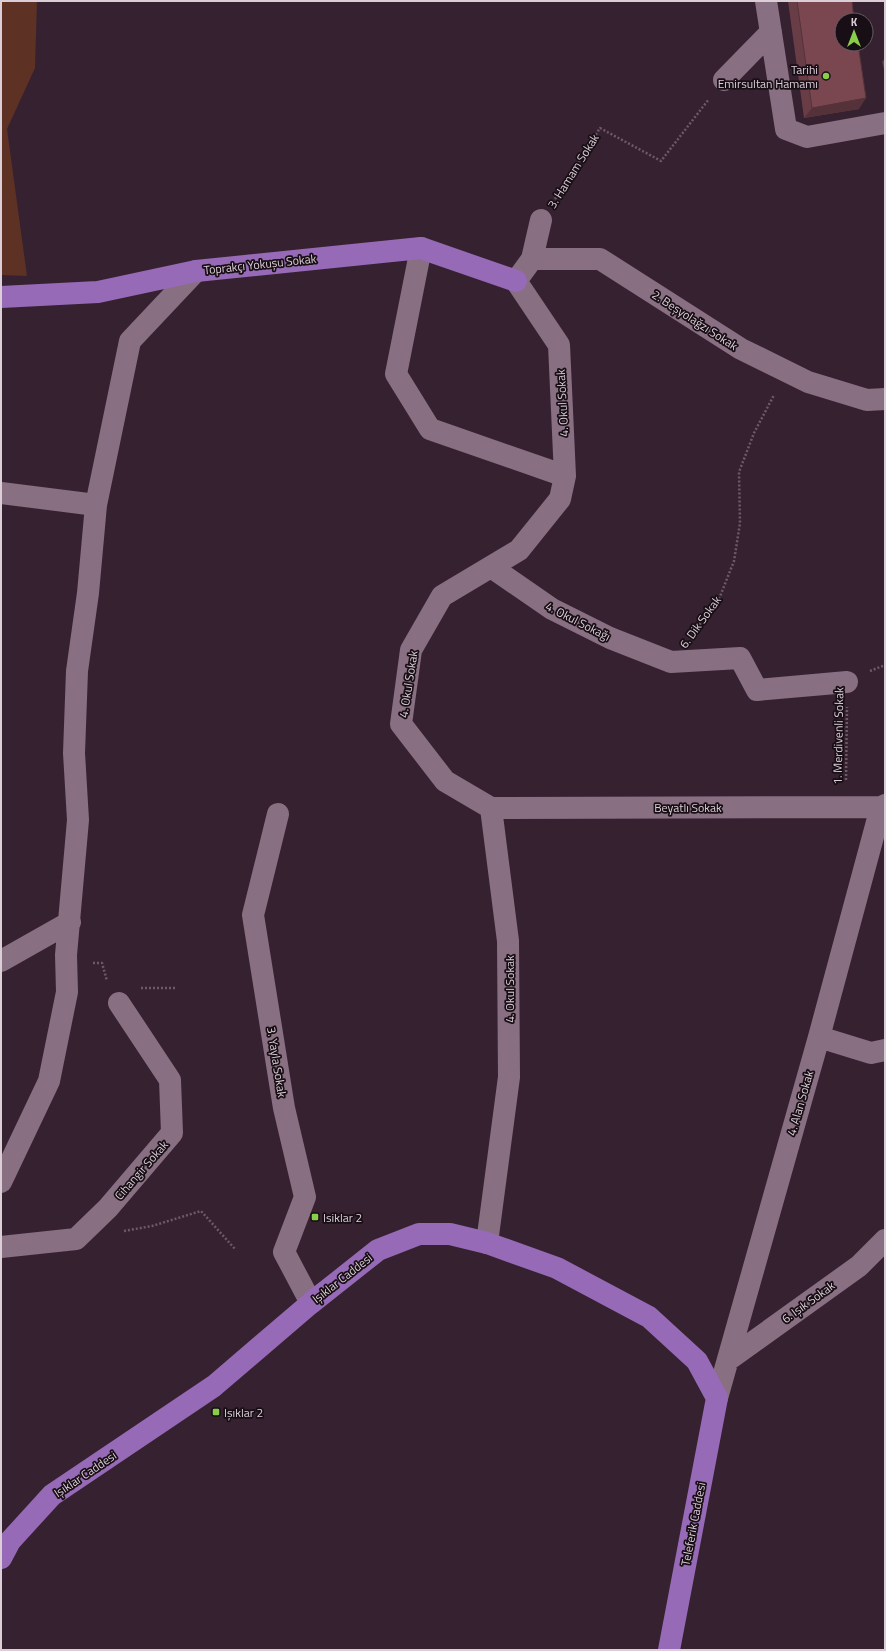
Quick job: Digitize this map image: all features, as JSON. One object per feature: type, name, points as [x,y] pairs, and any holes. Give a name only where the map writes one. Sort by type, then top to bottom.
[{"type":"main road","name":"Toprakçı Yokuşu Sokak","points":[[1,296],[98,292],[196,271],[421,248],[516,280]]},
{"type":"main road","name":"Işıklar Caddesi","points":[[1,1558],[10,1541],[52,1495],[214,1386],[311,1303],[378,1250],[419,1234],[450,1234],[487,1243],[557,1268],[649,1317],[697,1361],[717,1398]]},
{"type":"main road","name":"Teleferik Caddesi","points":[[669,1650],[717,1398]]},
{"type":"street","points":[[766,1],[786,129],[807,137],[884,129]]},
{"type":"street","points":[[724,80],[771,32]]},
{"type":"street","name":"3. Hamam Sokak","points":[[532,259],[541,220]]},
{"type":"street","points":[[421,248],[396,374],[430,429],[565,476]]},
{"type":"street","points":[[516,280],[532,259]]},
{"type":"street","name":"2. Beşyolağzı Sokak","points":[[532,259],[600,259],[741,350],[808,382],[867,400],[885,399]]},
{"type":"street","points":[[1,1182],[49,1081],[67,992],[66,954],[78,820],[74,752],[77,671],[88,593],[96,505],[130,341],[196,271]]},
{"type":"street","name":"4. Okul Sokak","points":[[487,1243],[509,1077],[508,941],[491,808],[445,781],[401,724],[411,650],[442,596],[519,550],[560,499],[565,476],[559,345],[516,280]]},
{"type":"street","points":[[1,493],[96,505]]},
{"type":"street","name":"4. Okul Sokağı","points":[[491,566],[552,609],[610,638],[671,662]]},
{"type":"street","name":"6. Dik Sokak","points":[[671,662],[740,658],[757,690],[847,682]]},
{"type":"street","name":"Beyatlı Sokak","points":[[491,808],[883,806]]},
{"type":"street","name":"4. Alan Sokak","points":[[717,1398],[883,806]]},
{"type":"street","name":"3. Yayla Sokak","points":[[278,814],[253,915],[284,1108],[305,1197],[284,1252],[311,1303]]},
{"type":"street","points":[[1,961],[70,922]]},
{"type":"street","name":"Cihangir Sokak","points":[[1,1247],[76,1239],[108,1208],[172,1133],[170,1080],[119,1003]]},
{"type":"street","points":[[819,1037],[871,1053],[885,1050]]},
{"type":"street","name":"6. Işık Sokak","points":[[728,1360],[859,1266],[885,1240]]},
{"type":"path","name":"3. Hamam Sokak","points":[[541,220],[600,128],[661,161],[724,80]]},
{"type":"path","name":"6. Dik Sokak","points":[[671,662],[719,599],[734,561],[740,523],[739,472],[754,434],[786,372]]},
{"type":"path","name":"1. Merdivenli Sokak","points":[[845,807],[847,682],[885,665]]},
{"type":"path","points":[[122,1231],[152,1226],[201,1211],[235,1249]]},
{"type":"shaded area","points":[[1,1],[37,1],[35,68],[7,129],[27,276],[1,275]]},
{"type":"building","name":"Tarihi Emirsultan Hamamı","points":[[797,1],[852,1],[853,12],[834,12],[834,52],[859,52],[866,98],[812,108]]},
{"type":"place","name":"Tarihi Emirsultan Hamamı","points":[[826,76]]},
{"type":"place","name":"Isiklar 2","points":[[315,1217]]},
{"type":"place","name":"Işıklar 2","points":[[216,1412]]}]
